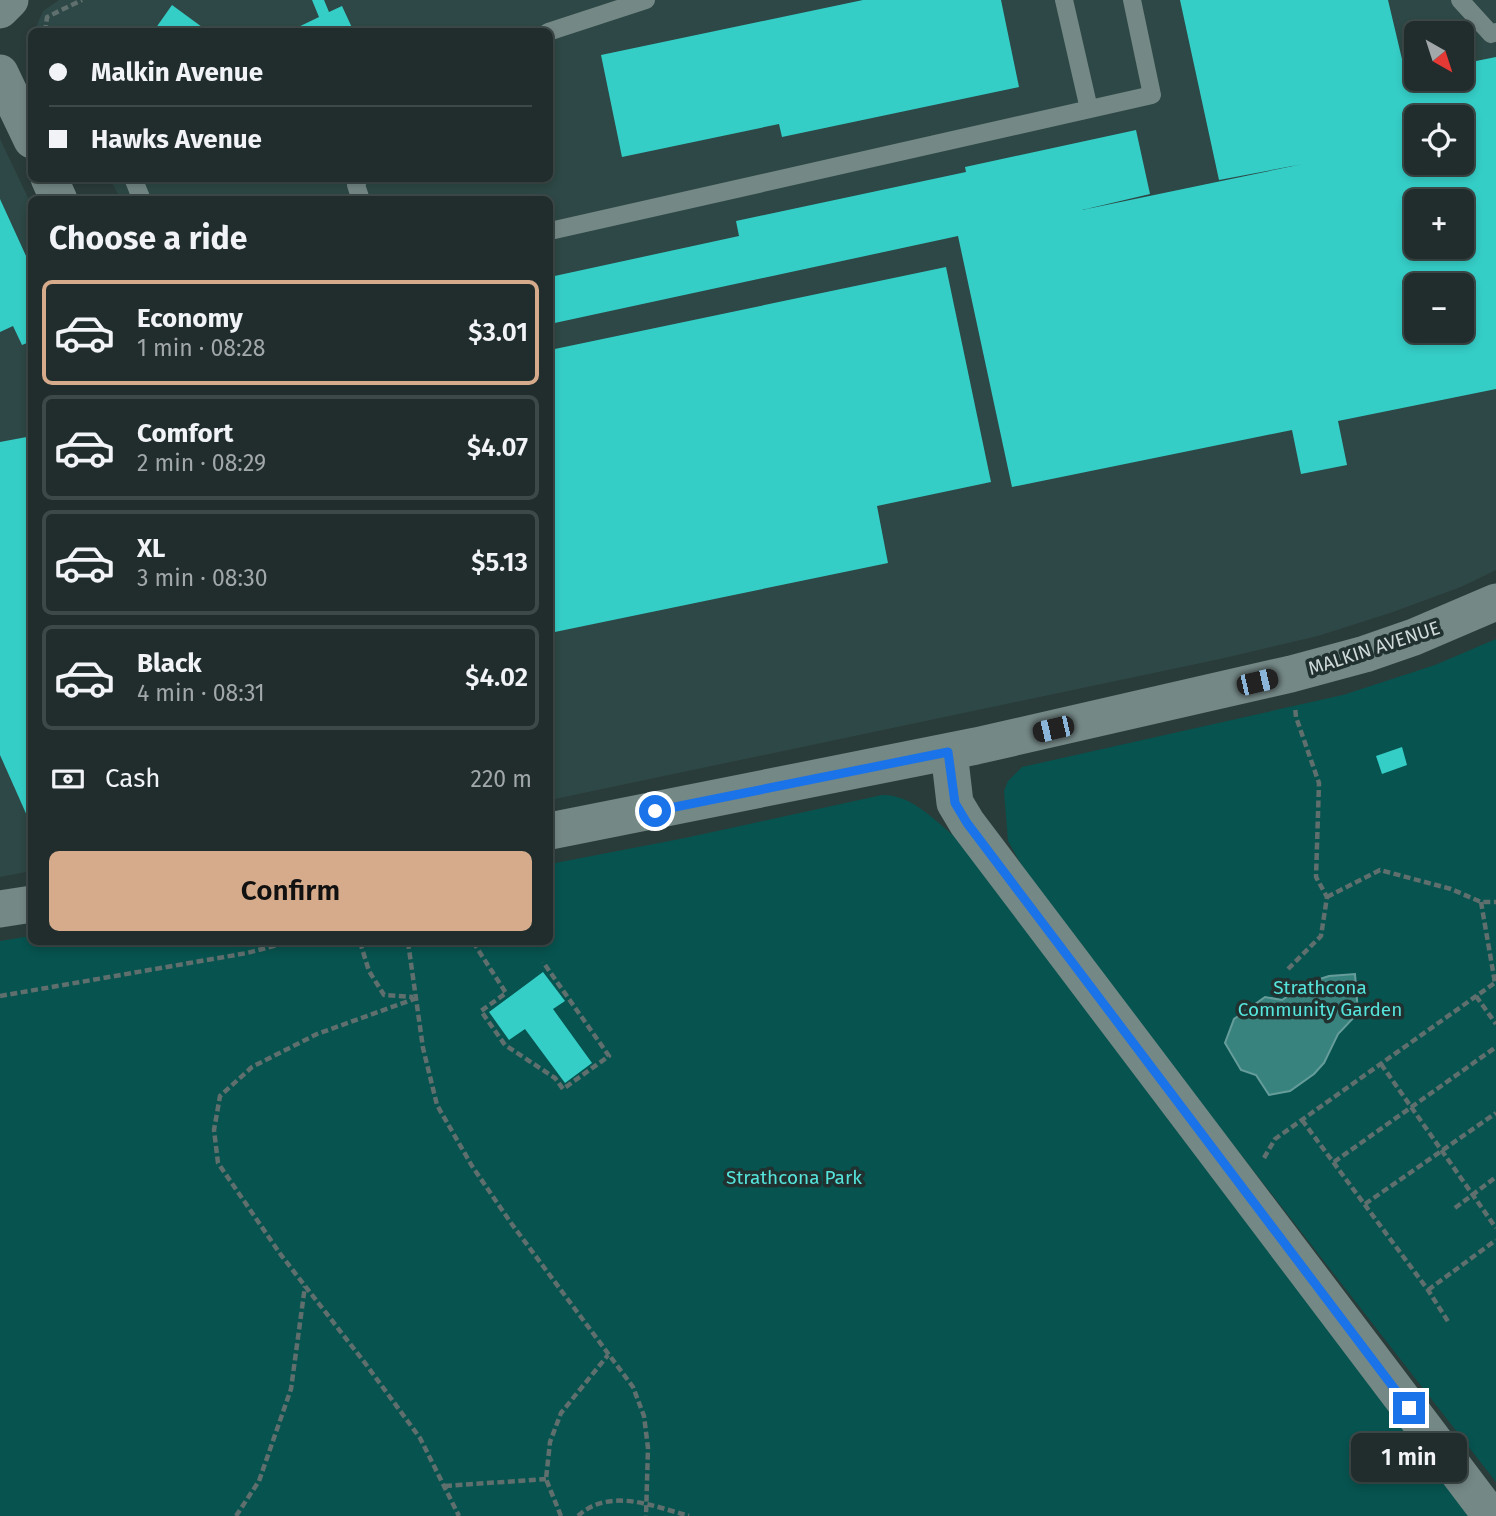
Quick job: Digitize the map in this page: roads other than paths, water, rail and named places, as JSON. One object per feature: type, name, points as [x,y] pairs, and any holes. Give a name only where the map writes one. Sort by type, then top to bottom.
[{"type":"street","points":[[0,10],[10,0]]},
{"type":"street","points":[[0,73],[28,132]]},
{"type":"street","name":"MALKIN AVENUE","points":[[553,830],[948,752],[1291,674],[1366,654],[1496,602]]},
{"type":"street","points":[[948,752],[955,803],[967,823],[1491,1516]]},
{"type":"street","points":[[0,909],[28,905]]},
{"type":"lane","points":[[553,30],[646,0]]},
{"type":"lane","points":[[1064,0],[1089,109]]},
{"type":"lane","points":[[553,230],[1152,94],[1132,0]]},
{"type":"lane","points":[[1460,0],[1491,34],[1496,32]]},
{"type":"park label","name":"Strathcona Community Garden","points":[[1320,998]]},
{"type":"park label","name":"Strathcona Park","points":[[794,1177]]}]
